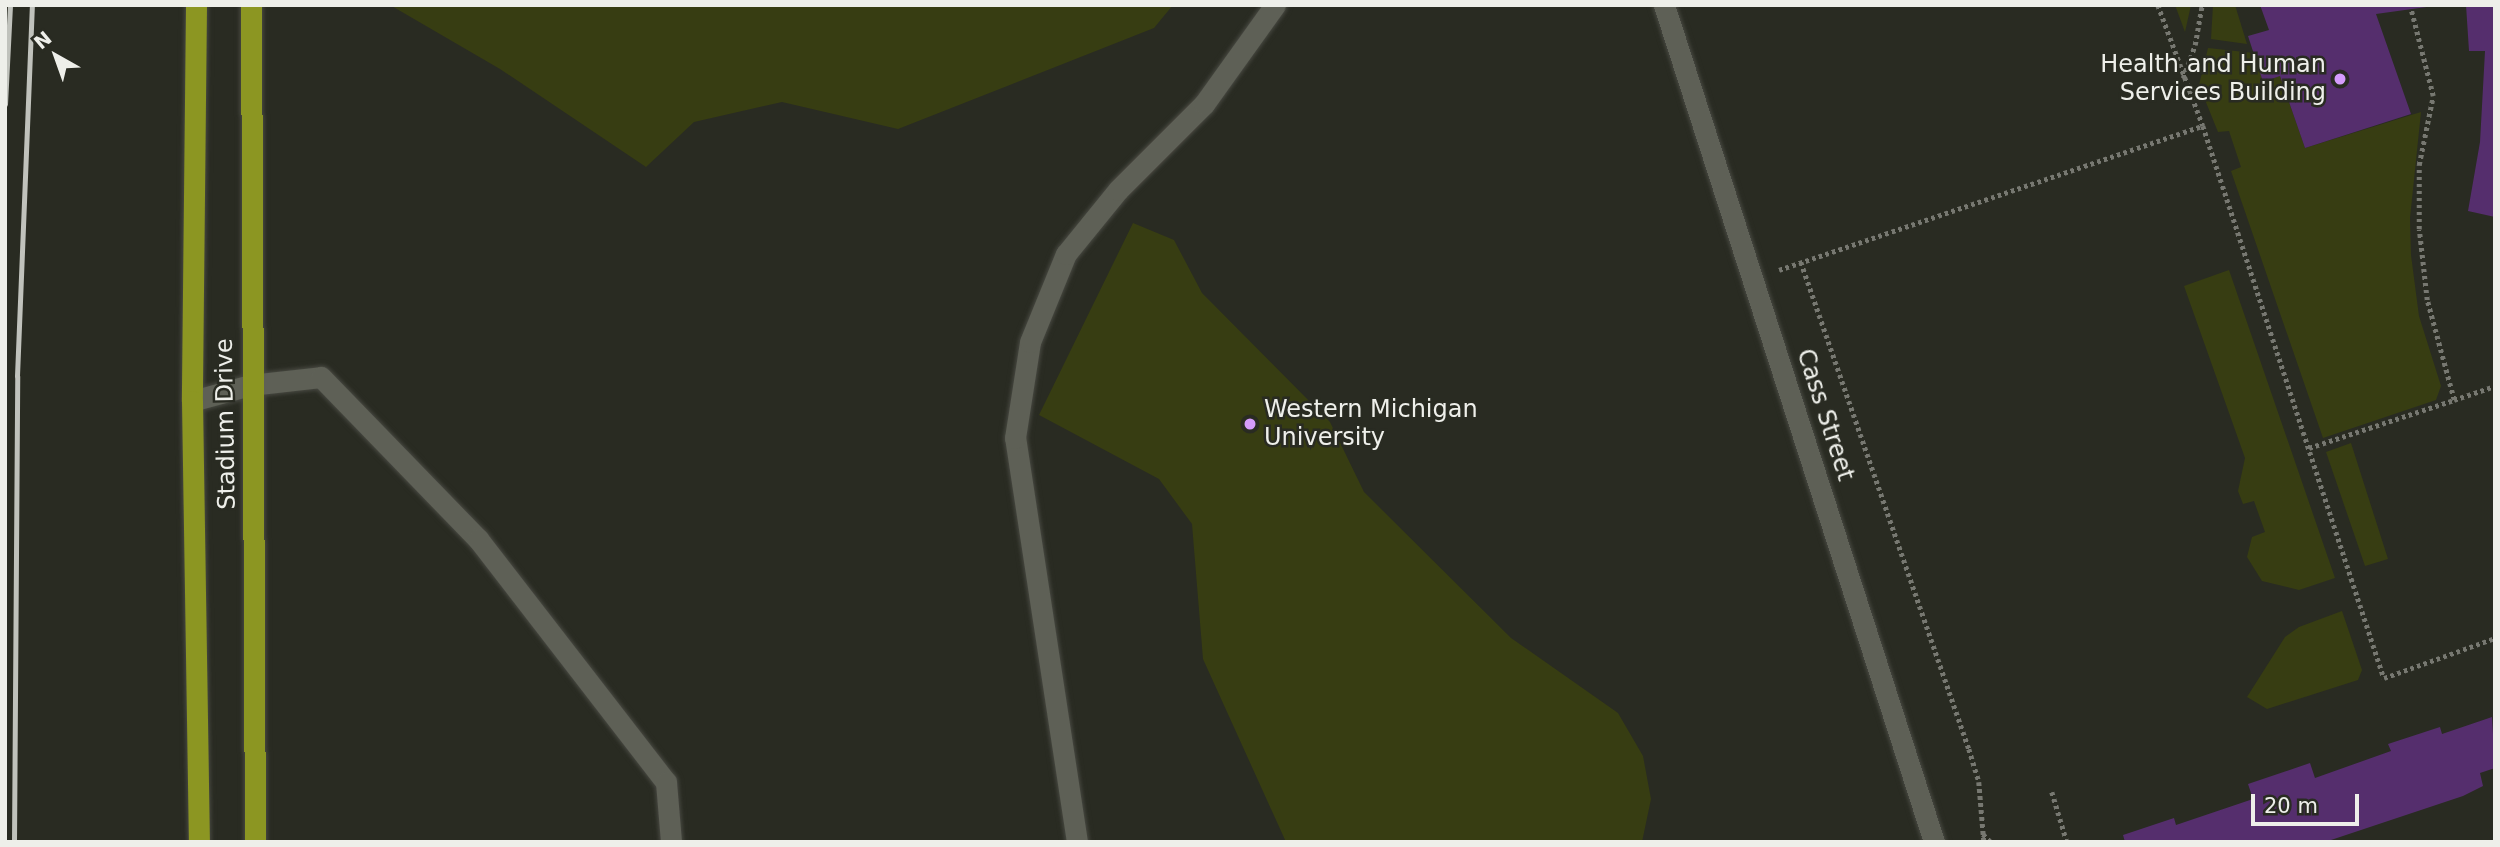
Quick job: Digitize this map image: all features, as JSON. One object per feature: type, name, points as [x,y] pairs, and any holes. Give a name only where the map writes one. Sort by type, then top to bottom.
[{"type":"main road","name":"Stadium Drive","points":[[197,5],[192,401],[199,842]]},
{"type":"main road","name":"Stadium Drive","points":[[251,5],[250,385],[255,842]]},
{"type":"street","points":[[1077,842],[1016,439],[1030,342],[1066,254],[1118,190],[1204,104],[1275,5]]},
{"type":"street","name":"Cass Street","points":[[1664,5],[1934,842]]},
{"type":"street","points":[[192,401],[250,385],[321,377],[478,539],[666,782],[671,842]]},
{"type":"path","points":[[2158,5],[2203,126],[2384,678],[2495,638]]},
{"type":"path","points":[[2183,78],[2195,45],[2202,5]]},
{"type":"path","points":[[2411,10],[2433,96],[2419,164],[2419,229],[2427,300],[2454,400]]},
{"type":"path","points":[[1754,280],[2203,126]]},
{"type":"path","points":[[1801,262],[1969,749],[1979,782],[1984,842]]},
{"type":"path","points":[[2309,448],[2495,386]]},
{"type":"path","points":[[2052,792],[2067,842]]},
{"type":"path","points":[[1983,834],[1991,842]]},
{"type":"green space","points":[[390,5],[1173,5],[1154,28],[898,129],[782,102],[694,122],[646,167],[500,69]]},
{"type":"green space","points":[[2175,5],[2191,5],[2185,32]]},
{"type":"green space","points":[[2213,5],[2235,5],[2247,44],[2211,39]]},
{"type":"green space","points":[[2208,48],[2254,53],[2263,82],[2280,76],[2305,148],[2421,112],[2410,218],[2411,255],[2419,316],[2441,386],[2436,400],[2323,438],[2231,171],[2241,167],[2229,131],[2218,132],[2199,85]]},
{"type":"green space","points":[[1133,223],[1174,240],[1202,293],[1330,422],[1364,492],[1511,638],[1618,713],[1643,756],[1651,799],[1642,842],[1286,842],[1203,659],[1192,524],[1159,479],[1039,415]]},
{"type":"green space","points":[[2229,270],[2335,578],[2299,590],[2262,581],[2247,557],[2252,537],[2265,532],[2254,501],[2243,504],[2238,491],[2245,458],[2184,286]]},
{"type":"green space","points":[[2351,443],[2388,559],[2365,566],[2326,452]]},
{"type":"green space","points":[[2342,611],[2362,670],[2358,680],[2267,709],[2247,697],[2285,637],[2299,627]]},
{"type":"building","name":"Health and Human Services Building","points":[[2260,5],[2441,5],[2376,14],[2411,114],[2305,148],[2280,76],[2263,82],[2248,36],[2269,30]]},
{"type":"building","points":[[2466,5],[2495,5],[2495,217],[2468,211],[2480,142],[2485,51],[2469,51]]},
{"type":"building","points":[[2492,717],[2495,768],[2480,773],[2483,786],[2463,796],[2325,842],[2125,842],[2123,835],[2174,818],[2176,825],[2253,799],[2248,784],[2310,763],[2315,778],[2391,751],[2388,744],[2440,727],[2442,734]]},
{"type":"railway","points":[[5,104],[10,5]]},
{"type":"railway","points":[[14,842],[17,376],[32,5]]},
{"type":"place","name":"Health and Human Services Building","points":[[2340,79]]},
{"type":"place","name":"Western Michigan University","points":[[1250,424]]}]
